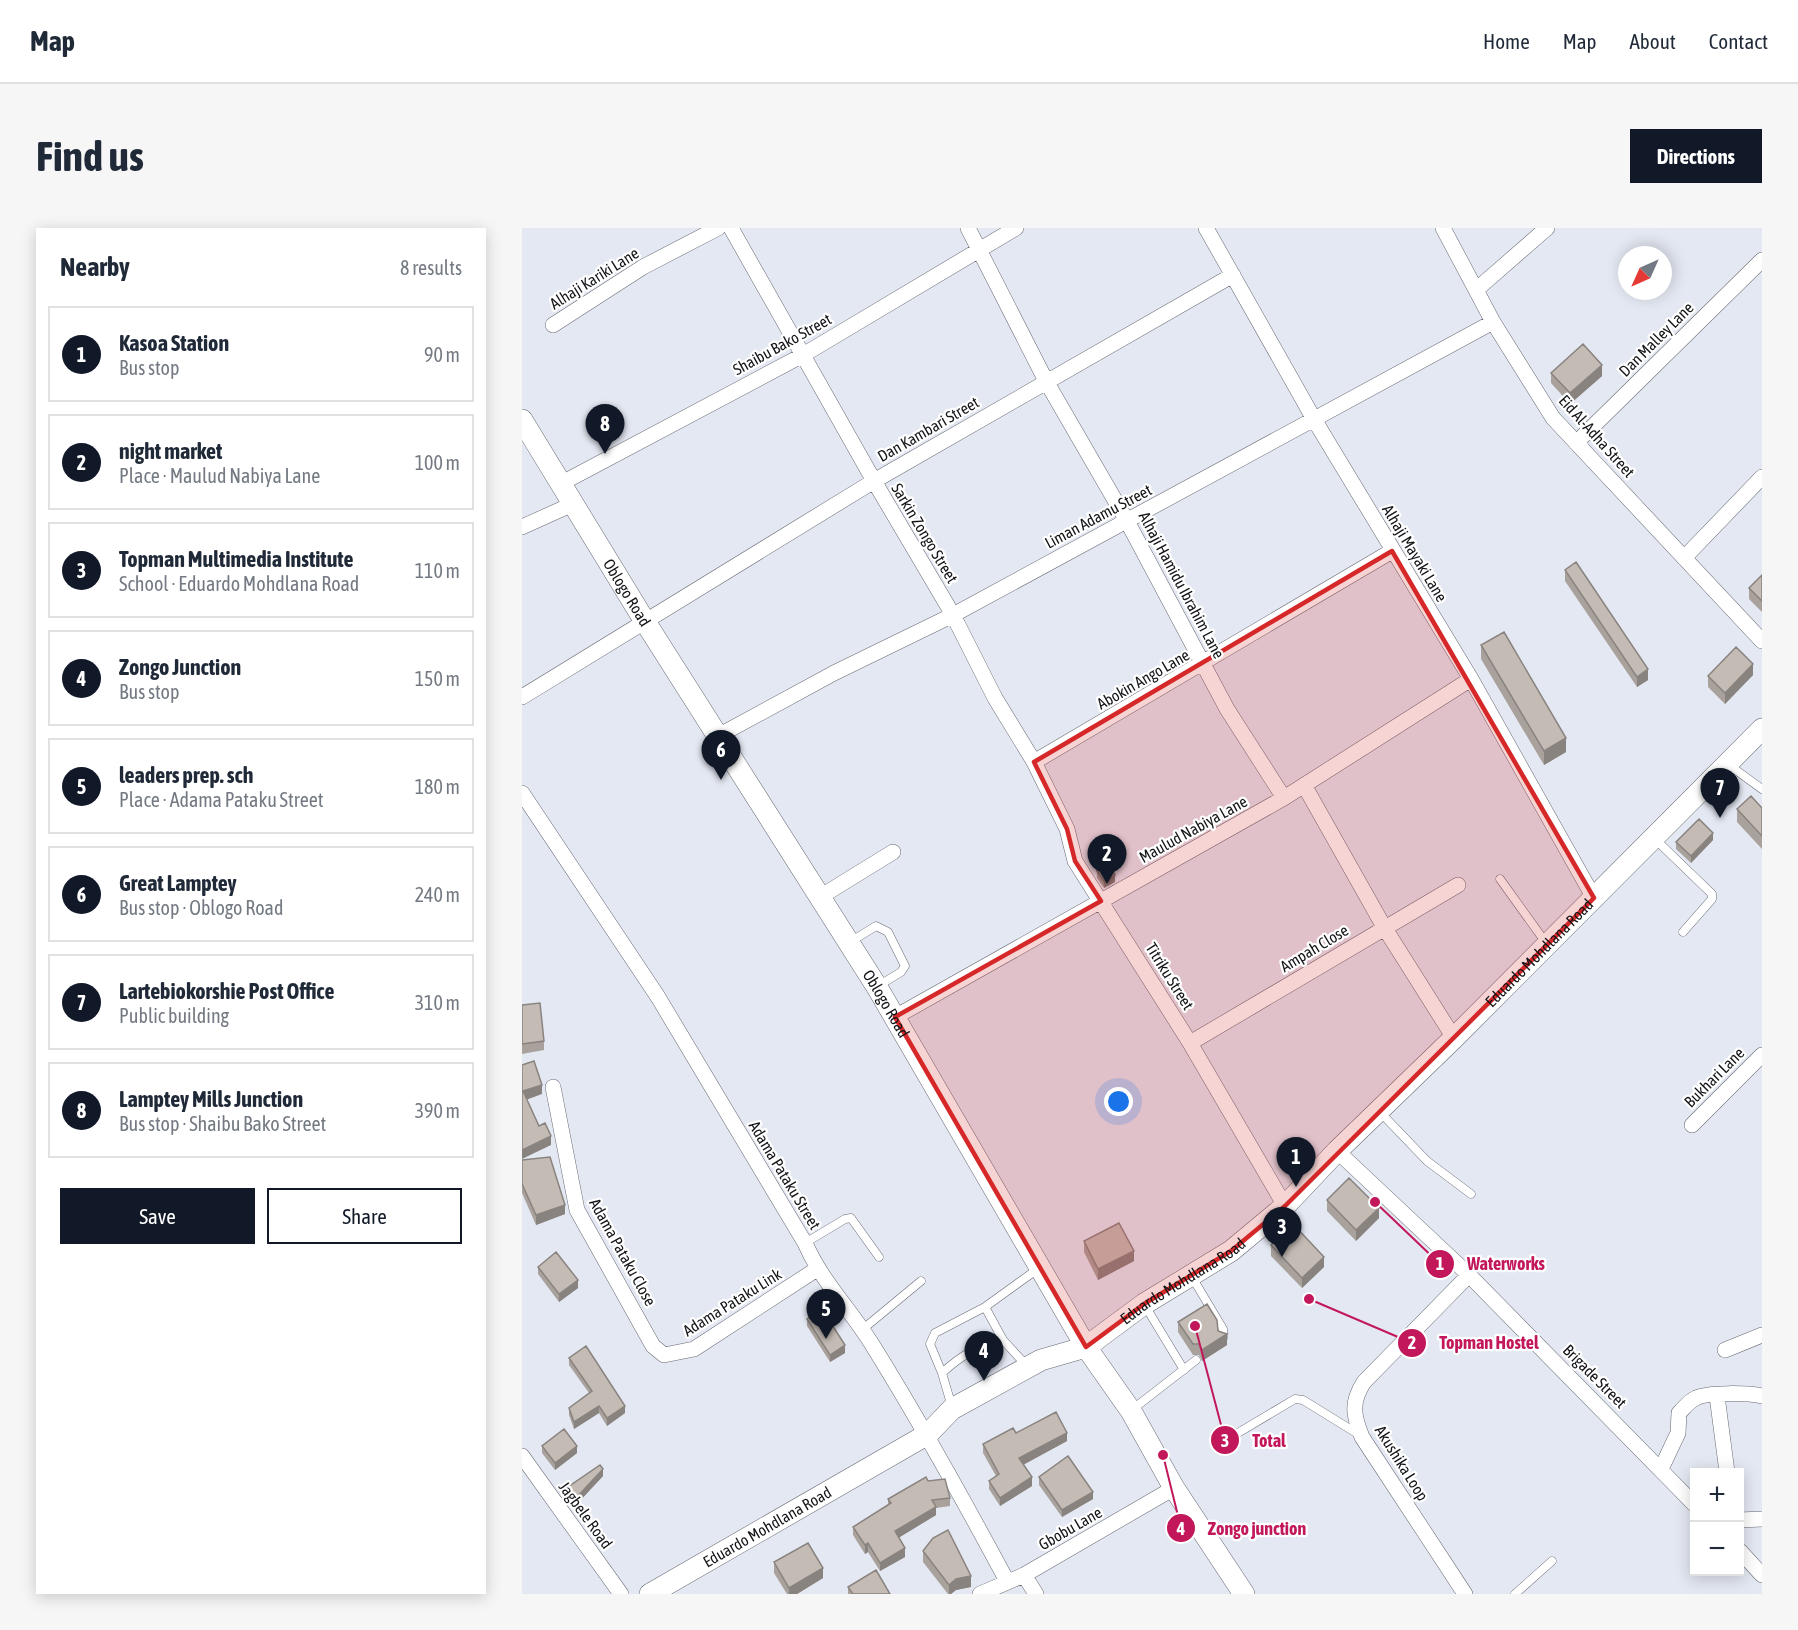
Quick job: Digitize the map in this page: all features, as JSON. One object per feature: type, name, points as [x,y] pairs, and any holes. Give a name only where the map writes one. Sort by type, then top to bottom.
[{"type":"main road","name":"Oblogo Road","points":[[522,420],[644,620],[877,987],[1086,1347],[1131,1411],[1174,1488],[1244,1594]]},
{"type":"main road","name":"Eduardo Mohdlana Road","points":[[650,1594],[928,1434],[952,1408],[1041,1360],[1086,1347],[1144,1304],[1192,1277],[1231,1251],[1285,1206],[1337,1151],[1454,1038],[1762,729]]},
{"type":"street","name":"Alhaji Kariki Lane","points":[[553,325],[643,267],[718,228]]},
{"type":"street","name":"Sarkin Zongo Street","points":[[731,228],[874,481],[953,615],[995,698],[1034,762]]},
{"type":"street","name":"Alhaji Hamidu Ibrahim Lane","points":[[968,228],[1046,381],[1127,521],[1227,709],[1284,798]]},
{"type":"street","name":"Shaibu Bako Street","points":[[562,483],[803,355],[1016,228]]},
{"type":"street","name":"Alhaji Mayaki Lane","points":[[1206,228],[1392,551],[1470,679],[1594,898]]},
{"type":"street","name":"Eid Al-Adha Street","points":[[1443,228],[1492,322],[1553,418],[1762,640]]},
{"type":"street","points":[[1476,290],[1548,228]]},
{"type":"street","name":"Dan Malley Lane","points":[[1576,443],[1762,260]]},
{"type":"street","name":"Dan Kambari Street","points":[[522,697],[644,620],[874,481],[1233,274]]},
{"type":"street","name":"Liman Adamu Street","points":[[718,736],[834,673],[953,615],[1316,421],[1492,322]]},
{"type":"street","points":[[1684,558],[1762,477]]},
{"type":"street","points":[[522,528],[573,504]]},
{"type":"street","name":"Abokin Ango Lane","points":[[1034,762],[1204,664],[1392,551]]},
{"type":"street","name":"Maulud Nabiya Lane","points":[[895,1017],[1284,798],[1470,679]]},
{"type":"street","name":"Titriku Street","points":[[1034,762],[1067,829],[1071,853],[1190,1043],[1285,1206]]},
{"type":"street","points":[[1304,785],[1384,927],[1454,1038]]},
{"type":"street","name":"Adama Pataku Street","points":[[522,793],[658,997],[806,1243],[817,1269],[863,1329],[928,1434],[1007,1581]]},
{"type":"street","points":[[820,897],[893,852]]},
{"type":"street","name":"Ampah Close","points":[[1190,1043],[1458,885]]},
{"type":"street","name":"Bukhari Lane","points":[[1692,1125],[1762,1055]]},
{"type":"street","name":"Adama Pataku Close","points":[[553,1088],[577,1210],[653,1346],[664,1355]]},
{"type":"street","name":"Brigade Street","points":[[1337,1151],[1469,1275],[1690,1499]]},
{"type":"street","name":"Adama Pataku Link","points":[[664,1355],[694,1349],[817,1269]]},
{"type":"street","name":"Akushika Loop","points":[[1465,1594],[1362,1437],[1353,1408],[1356,1395],[1364,1382],[1469,1275]]},
{"type":"street","points":[[1725,1350],[1762,1335]]},
{"type":"street","points":[[1660,1469],[1678,1433],[1678,1413],[1698,1397],[1751,1394],[1762,1396]]},
{"type":"street","points":[[1717,1396],[1726,1468]]},
{"type":"street","name":"Jagbele Road","points":[[522,1456],[621,1594]]},
{"type":"street","name":"Gbobu Lane","points":[[980,1594],[1024,1575],[1174,1488]]},
{"type":"street","points":[[1744,1520],[1762,1519]]},
{"type":"street","points":[[1744,1555],[1762,1575]]},
{"type":"street","points":[[1024,1575],[1036,1594]]},
{"type":"lane","points":[[1728,764],[1762,789]]},
{"type":"lane","points":[[1654,837],[1712,894],[1712,899],[1683,932]]},
{"type":"lane","points":[[1500,879],[1547,944]]},
{"type":"lane","points":[[849,942],[876,926],[888,932],[905,966],[901,972],[877,987]]},
{"type":"lane","points":[[1379,1110],[1427,1161],[1471,1194]]},
{"type":"lane","points":[[806,1243],[851,1218],[879,1257]]},
{"type":"lane","points":[[952,1408],[942,1373],[930,1344],[931,1338],[935,1333],[985,1307],[1040,1267]]},
{"type":"lane","points":[[1192,1277],[1223,1329],[1223,1338]]},
{"type":"lane","points":[[863,1329],[921,1281]]},
{"type":"lane","points":[[1144,1304],[1184,1370]]},
{"type":"lane","points":[[985,1307],[1003,1340],[1028,1367]]},
{"type":"lane","points":[[942,1373],[956,1361],[994,1341],[1003,1340]]},
{"type":"lane","points":[[1131,1411],[1196,1360]]},
{"type":"lane","points":[[1226,1440],[1295,1399],[1303,1400],[1362,1437]]},
{"type":"lane","points":[[1515,1594],[1552,1561]]},
{"type":"highlighted area","points":[[1392,551],[1594,898],[1285,1206],[1231,1251],[1144,1304],[1086,1347],[895,1017],[1101,901],[1075,861],[1067,829],[1034,762]]},
{"type":"building","points":[[1583,344],[1602,365],[1570,393],[1551,373]]},
{"type":"building","points":[[1576,562],[1648,669],[1637,677],[1565,570]]},
{"type":"building","points":[[1762,575],[1762,601],[1749,588]]},
{"type":"building","points":[[1504,632],[1566,738],[1544,751],[1481,645]]},
{"type":"building","points":[[1736,647],[1753,664],[1725,693],[1708,676]]},
{"type":"building","points":[[1751,796],[1762,808],[1762,836],[1737,809]]},
{"type":"building","points":[[1699,819],[1713,833],[1691,856],[1676,842]]},
{"type":"building","points":[[1109,864],[1115,875],[1104,881],[1097,871]]},
{"type":"building","points":[[540,1003],[544,1041],[522,1044],[522,1005]]},
{"type":"building","points":[[534,1061],[542,1085],[523,1091],[539,1126],[545,1123],[551,1136],[522,1150],[522,1065]]},
{"type":"building","points":[[550,1157],[565,1205],[536,1215],[522,1184],[522,1160]]},
{"type":"building","points":[[1349,1178],[1379,1208],[1356,1230],[1327,1200]]},
{"type":"building","points":[[1119,1223],[1134,1251],[1098,1269],[1084,1241]]},
{"type":"building","points":[[1293,1224],[1324,1257],[1302,1278],[1271,1245]]},
{"type":"building","points":[[556,1252],[578,1280],[559,1294],[538,1267]]},
{"type":"building","points":[[1207,1304],[1217,1320],[1218,1331],[1227,1334],[1202,1350],[1199,1344],[1193,1344],[1178,1322]]},
{"type":"building","points":[[822,1309],[845,1345],[830,1355],[807,1319]]},
{"type":"building","points":[[586,1346],[625,1406],[607,1418],[599,1406],[574,1422],[569,1408],[592,1391],[569,1358]]},
{"type":"building","points":[[1056,1412],[1067,1433],[1019,1458],[1032,1477],[1000,1498],[989,1481],[999,1474],[983,1444],[1013,1428],[1016,1433]]},
{"type":"building","points":[[564,1429],[577,1446],[555,1463],[542,1446]]},
{"type":"building","points":[[1068,1456],[1093,1492],[1062,1510],[1039,1477]]},
{"type":"building","points":[[600,1465],[603,1469],[576,1498],[568,1487]]},
{"type":"building","points":[[926,1477],[928,1481],[945,1479],[950,1498],[932,1500],[936,1507],[895,1531],[905,1548],[880,1563],[868,1543],[865,1545],[853,1527],[891,1503],[888,1499]]},
{"type":"building","points":[[948,1530],[971,1576],[956,1579],[949,1585],[923,1551],[933,1538]]},
{"type":"building","points":[[808,1543],[823,1568],[789,1588],[774,1562]]},
{"type":"building","points":[[876,1570],[890,1594],[853,1594],[848,1587]]},
{"type":"place","name":"Lamptey Mills Junction","points":[[605,454]]},
{"type":"place","name":"Great Lamptey","points":[[721,780]]},
{"type":"place","name":"Lartebiokorshie Post Office","points":[[1720,818]]},
{"type":"place","name":"night market","points":[[1107,884]]},
{"type":"place","name":"Kasoa Station","points":[[1296,1187]]},
{"type":"place","name":"Waterworks","points":[[1375,1202]]},
{"type":"place","name":"Topman Multimedia Institute","points":[[1282,1257]]},
{"type":"place","name":"Topman Hostel","points":[[1309,1299]]},
{"type":"place","name":"Total","points":[[1195,1326]]},
{"type":"place","name":"leaders prep. sch","points":[[826,1339]]},
{"type":"place","name":"Zongo Junction","points":[[984,1381]]},
{"type":"place","name":"Zongo junction","points":[[1163,1455]]}]
